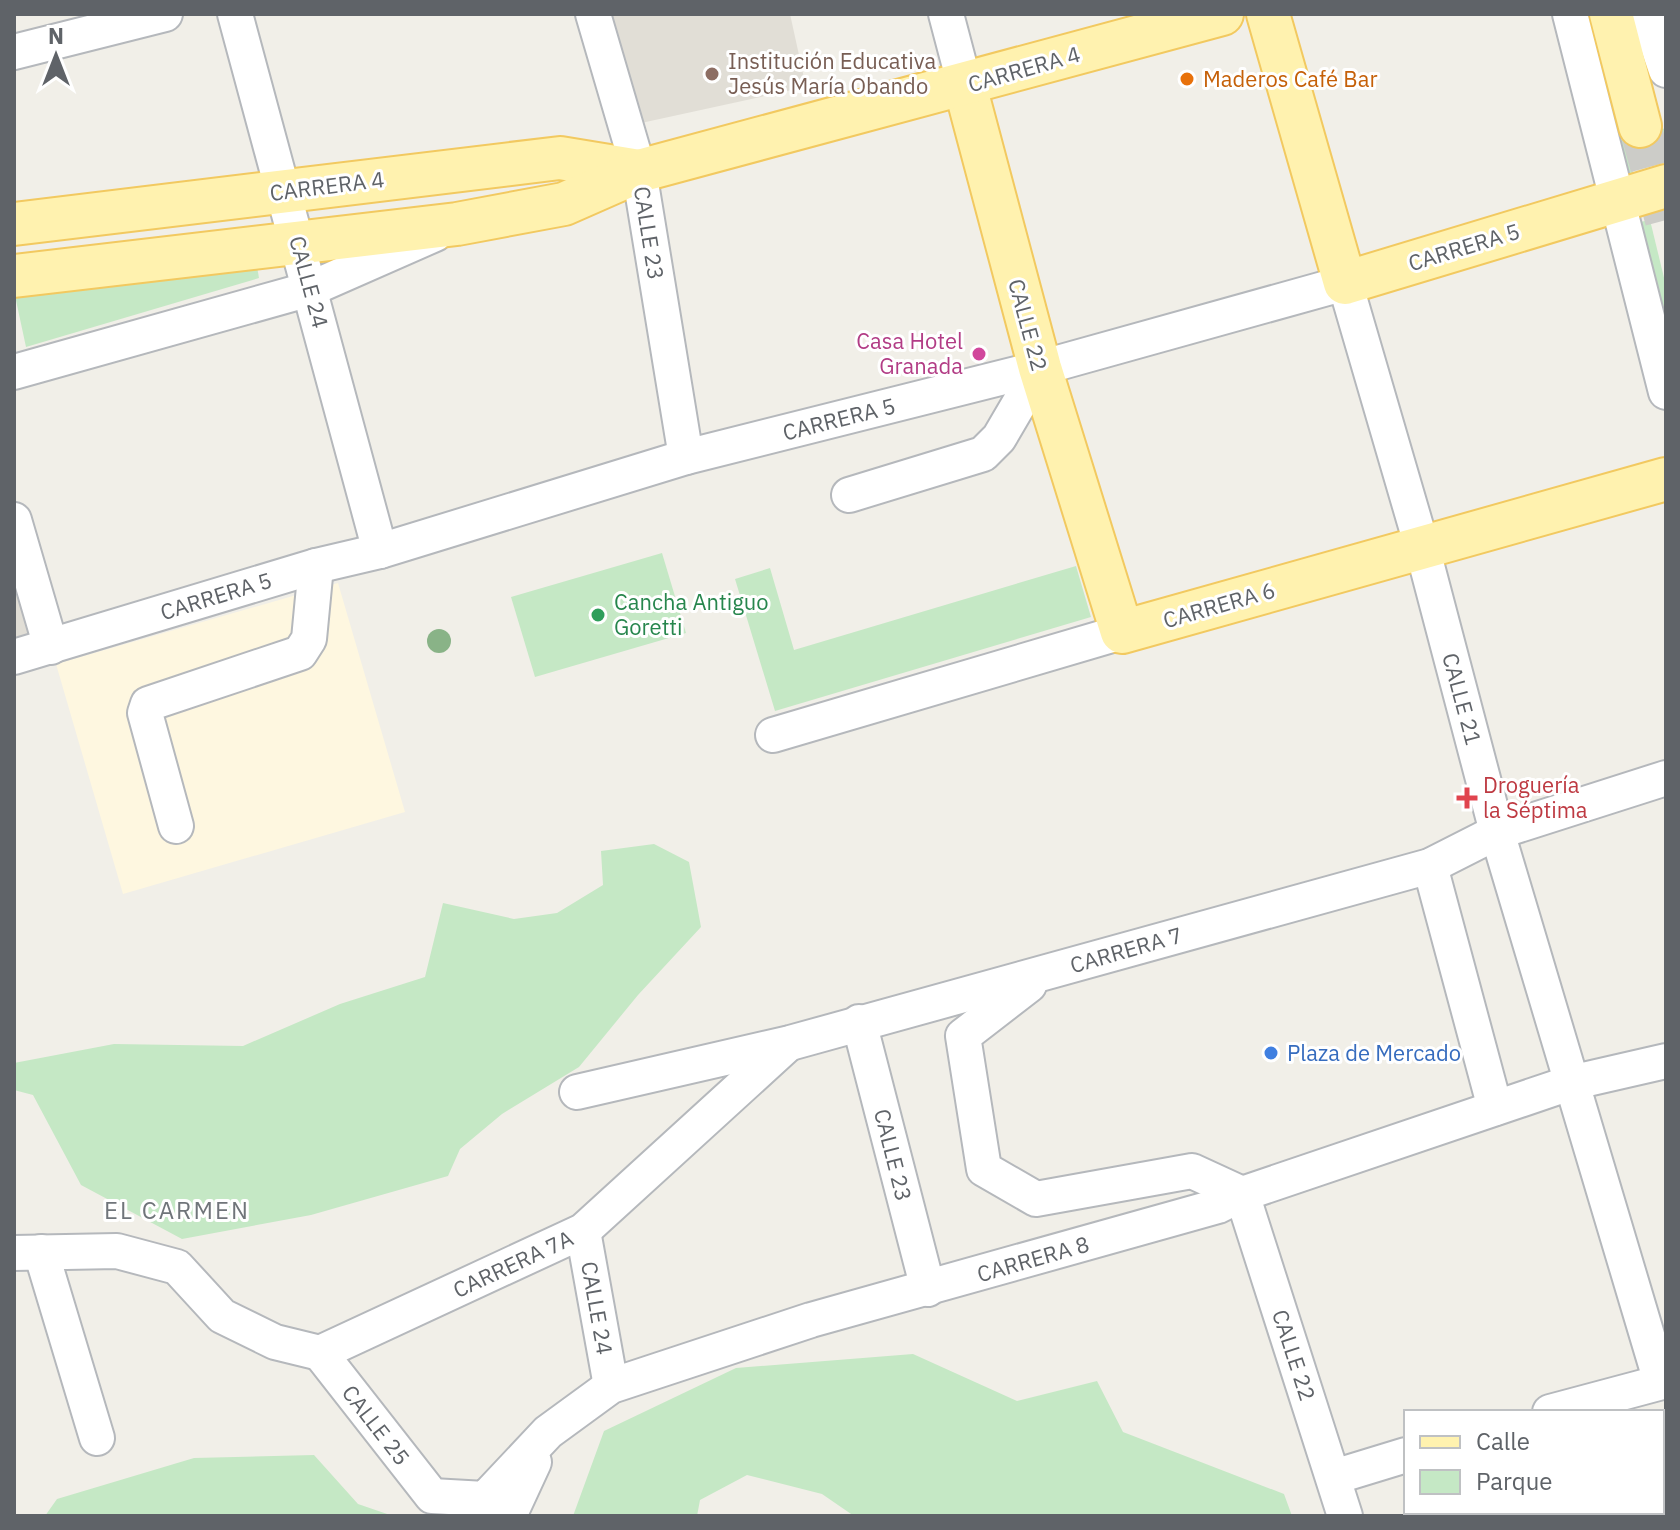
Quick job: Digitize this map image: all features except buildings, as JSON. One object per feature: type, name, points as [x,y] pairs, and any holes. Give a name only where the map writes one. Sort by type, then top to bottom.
[{"type":"main road","name":"CARRERA 4","points":[[14,276],[457,224],[564,204],[639,171],[965,86],[1222,14]]},
{"type":"main road","name":"CALLE 21","points":[[1268,14],[1345,283]]},
{"type":"main road","points":[[1611,14],[1640,126]]},
{"type":"main road","name":"CALLE 22","points":[[965,86],[1040,368],[1122,632]]},
{"type":"main road","name":"CARRERA 4","points":[[14,224],[560,158],[639,171]]},
{"type":"main road","name":"CARRERA 5","points":[[1345,283],[1666,186]]},
{"type":"main road","name":"CARRERA 6","points":[[1122,632],[1666,479]]},
{"type":"street","points":[[14,52],[165,14]]},
{"type":"street","name":"CALLE 24","points":[[235,14],[282,192],[300,244],[380,551]]},
{"type":"street","name":"CALLE 23","points":[[593,14],[639,171],[686,457]]},
{"type":"street","name":"CALLE 22","points":[[946,14],[965,86]]},
{"type":"street","points":[[1570,14],[1666,392]]},
{"type":"street","points":[[1647,14],[1666,70]]},
{"type":"street","name":"CARRERA 4","points":[[14,372],[310,289],[457,224]]},
{"type":"street","name":"CARRERA 5","points":[[14,657],[316,566],[380,551],[686,457],[1040,368],[1345,283]]},
{"type":"street","name":"CALLE 21","points":[[1345,283],[1422,547],[1497,832],[1570,1083],[1663,1381]]},
{"type":"street","points":[[849,495],[983,454],[999,438],[1040,368]]},
{"type":"street","points":[[14,520],[51,647]]},
{"type":"street","points":[[176,826],[145,713],[148,704],[300,653],[309,639],[316,566]]},
{"type":"street","name":"CARRERA 6","points":[[773,735],[1122,632]]},
{"type":"street","name":"CARRERA 7","points":[[577,1092],[790,1043],[1430,866],[1497,832],[1666,778]]},
{"type":"street","points":[[1430,866],[1495,1108]]},
{"type":"street","points":[[1044,974],[963,1036],[984,1169],[1036,1199],[1192,1171],[1242,1194]]},
{"type":"street","name":"CALLE 23","points":[[859,1022],[928,1289]]},
{"type":"street","name":"CARRERA 7A","points":[[320,1353],[583,1231],[790,1043]]},
{"type":"street","name":"CARRERA 8","points":[[432,1496],[485,1499],[548,1432],[611,1386],[811,1320],[1218,1206],[1242,1194],[1570,1083],[1666,1061]]},
{"type":"street","name":"CALLE 22","points":[[1242,1194],[1345,1516]]},
{"type":"street","name":"CALLE 24","points":[[583,1231],[611,1386]]},
{"type":"street","points":[[97,1438],[27,1253],[117,1251],[177,1267],[222,1316],[275,1342],[320,1353]]},
{"type":"street","name":"CALLE 25","points":[[320,1353],[432,1496]]},
{"type":"street","points":[[1557,1410],[1663,1381]]},
{"type":"street","points":[[509,1516],[548,1432]]},
{"type":"street","points":[[1334,1477],[1404,1456]]},
{"type":"shaded area","name":"Institución Educativa Jesús María Obando","points":[[607,14],[790,14],[806,87],[632,125]]},
{"type":"shaded area","points":[[14,582],[34,652],[14,657]]},
{"type":"shaded area","points":[[338,583],[405,812],[123,894],[56,664]]},
{"type":"green space","points":[[1666,128],[1666,144],[1628,151],[1635,179],[1626,181],[1616,141]]},
{"type":"green space","points":[[1650,220],[1666,286],[1666,316],[1640,222]]},
{"type":"green space","points":[[256,261],[259,278],[26,347],[14,291]]},
{"type":"green space","name":"Cancha Antiguo Goretti","points":[[662,553],[686,633],[535,677],[511,597]]},
{"type":"green space","points":[[1076,566],[1091,617],[775,711],[735,579],[770,568],[794,650]]},
{"type":"green space","points":[[654,844],[689,862],[701,927],[638,995],[579,1067],[502,1114],[460,1149],[448,1176],[311,1215],[182,1239],[81,1185],[33,1095],[14,1090],[14,1063],[114,1044],[243,1046],[340,1004],[425,977],[443,903],[514,919],[557,913],[603,885],[601,851]]},
{"type":"green space","points":[[913,1354],[1017,1401],[1097,1381],[1123,1432],[1284,1494],[1292,1516],[854,1516],[822,1494],[747,1475],[700,1500],[697,1516],[573,1516],[604,1431],[736,1368]]},
{"type":"green space","points":[[314,1455],[358,1504],[393,1516],[45,1516],[57,1499],[194,1458]]},
{"type":"tunnel","points":[[1640,126],[1666,220]]},
{"type":"place","name":"Institución Educativa Jesús María Obando","points":[[712,74]]},
{"type":"place","name":"Maderos Café Bar","points":[[1187,79]]},
{"type":"place","name":"Casa Hotel Granada","points":[[979,354]]},
{"type":"place","name":"Cancha Antiguo Goretti","points":[[598,615]]},
{"type":"place","name":"Droguería la Séptima","points":[[1467,798]]},
{"type":"place","name":"Plaza de Mercado","points":[[1271,1053]]},
{"type":"district","name":"EL CARMEN","points":[[177,1211]]}]
